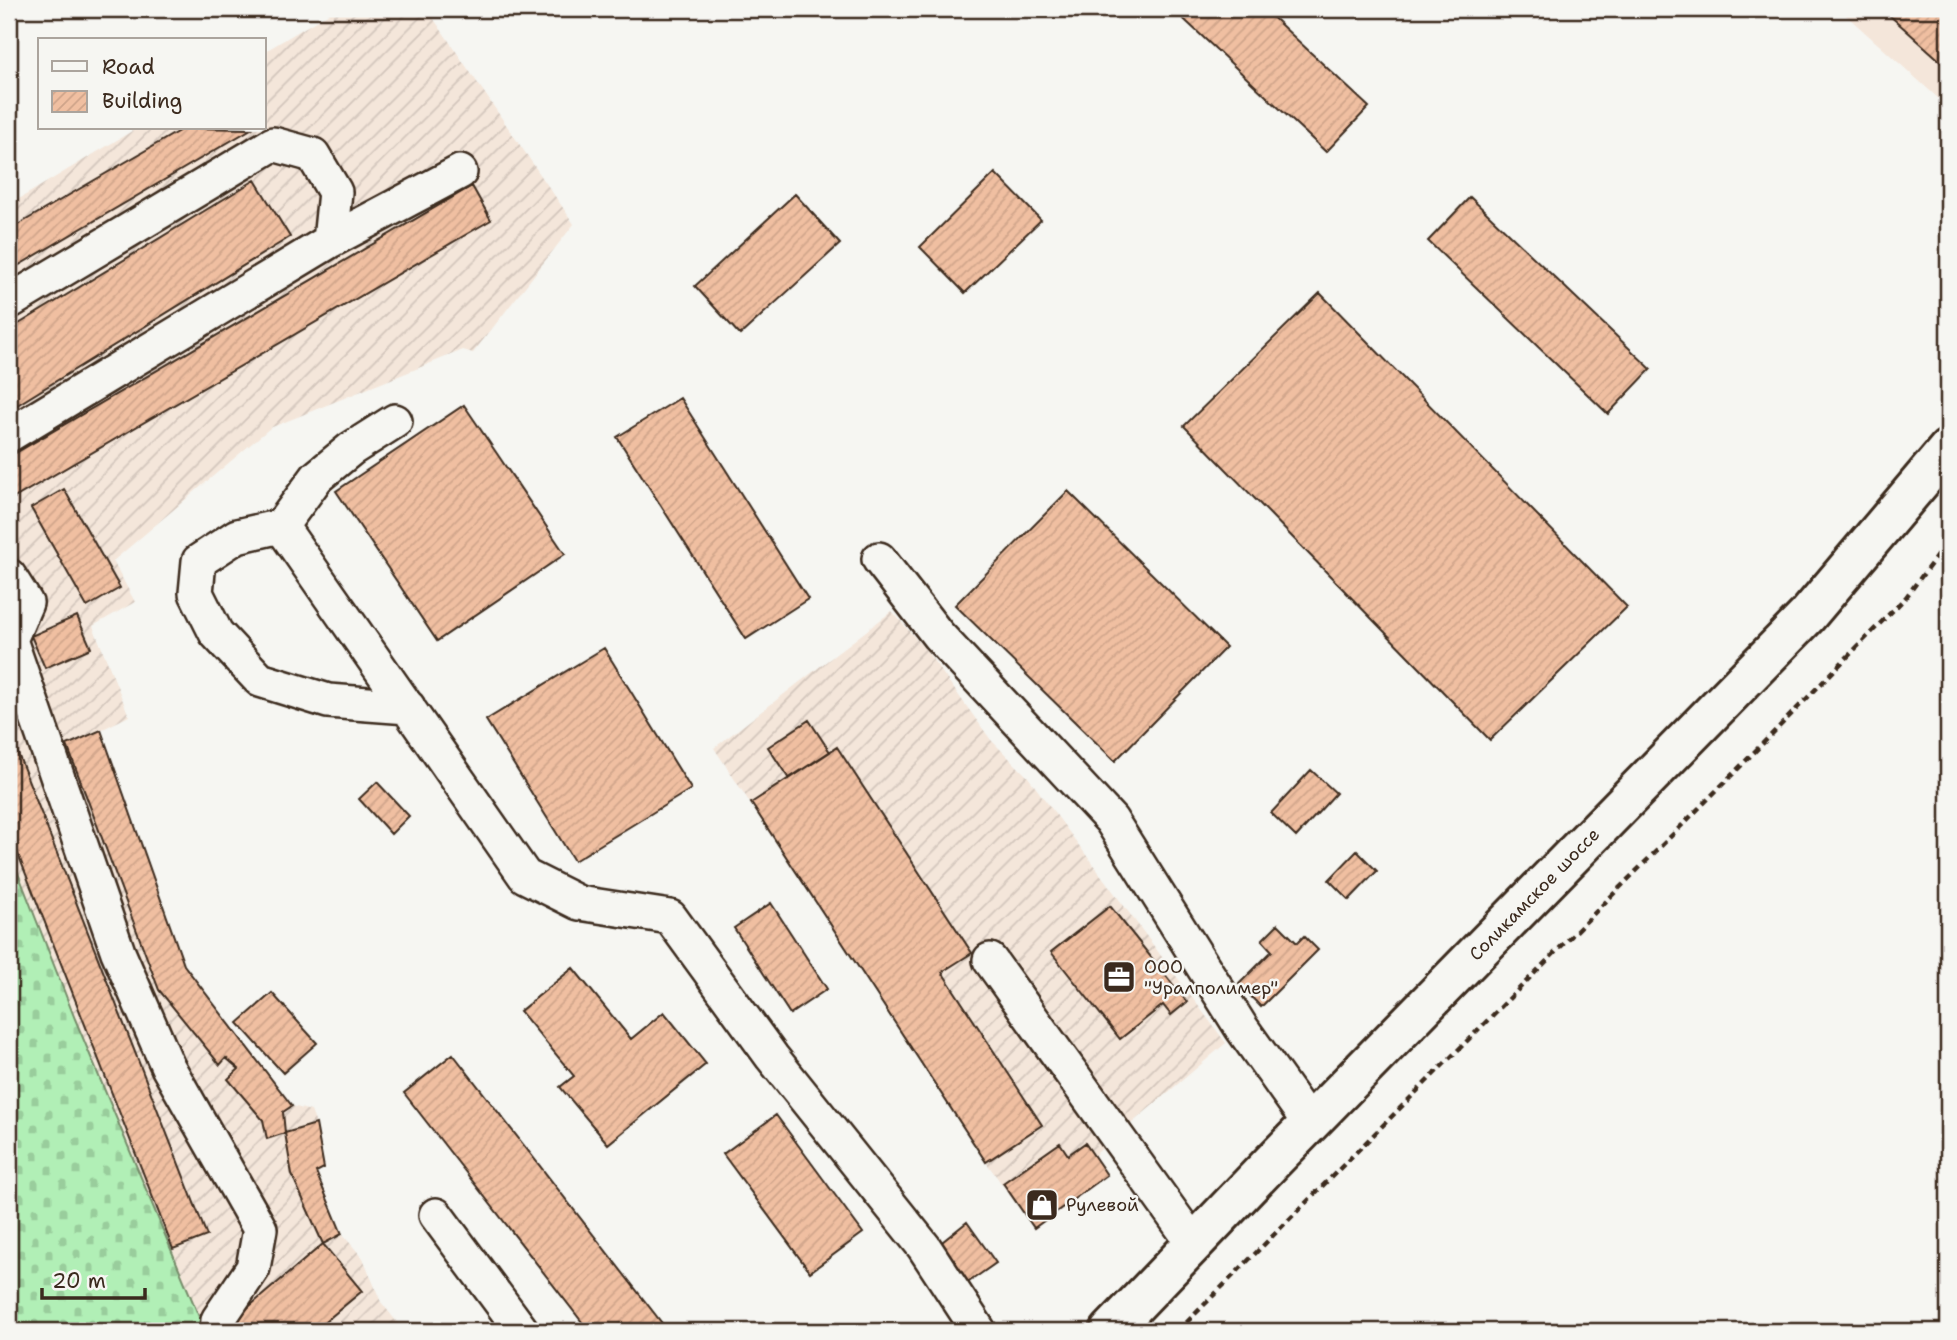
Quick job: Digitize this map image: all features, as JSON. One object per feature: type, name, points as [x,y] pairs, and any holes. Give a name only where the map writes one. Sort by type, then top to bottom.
[{"type":"highway","name":"Соликамское шоссе","points":[[1110,1331],[1807,616],[1948,449]]},
{"type":"lane","points":[[9,302],[272,144],[313,155],[335,192],[330,241]]},
{"type":"lane","points":[[9,435],[330,241],[460,172]]},
{"type":"lane","points":[[396,421],[351,449],[317,477],[281,526],[237,536],[199,561],[196,593],[216,633],[260,680],[328,701],[408,707]]},
{"type":"lane","points":[[281,526],[525,876],[579,903],[670,917],[772,1057],[924,1247],[979,1331]]},
{"type":"lane","points":[[879,559],[938,635],[1111,820],[1241,1027],[1310,1124]]},
{"type":"lane","points":[[9,576],[26,603],[10,640],[118,952],[167,1066],[260,1229],[253,1268],[218,1320],[217,1331]]},
{"type":"lane","points":[[990,960],[1194,1244]]},
{"type":"lane","points":[[436,1215],[522,1331]]},
{"type":"path","points":[[1178,1331],[1906,597],[1948,541]]},
{"type":"shaded area","points":[[336,9],[427,9],[574,224],[473,353],[463,350],[270,428],[113,561],[135,602],[93,626],[129,716],[101,730],[184,965],[292,1106],[311,1111],[324,1168],[316,1172],[342,1234],[363,1258],[381,1302],[404,1331],[205,1331],[75,1019],[9,850],[9,205],[134,130],[266,130],[266,51]]},
{"type":"shaded area","points":[[1839,9],[1948,9],[1948,107]]},
{"type":"shaded area","name":"OOO \"Уралполимер\"","points":[[892,611],[928,653],[991,740],[1028,777],[1226,1043],[1024,1215],[986,1162],[714,748]]},
{"type":"green space","points":[[9,850],[75,1019],[205,1331],[9,1331]]},
{"type":"building","points":[[1173,9],[1264,9],[1369,107],[1326,152]]},
{"type":"building","points":[[1893,9],[1948,9],[1948,61],[1945,65],[1888,14]]},
{"type":"building","points":[[181,130],[249,130],[9,271],[9,230]]},
{"type":"building","points":[[995,173],[1041,220],[965,293],[920,247]]},
{"type":"building","points":[[255,180],[290,237],[9,410],[9,330]]},
{"type":"building","points":[[472,186],[491,220],[9,501],[9,457]]},
{"type":"building","points":[[795,194],[840,244],[740,335],[695,286]]},
{"type":"building","points":[[1470,197],[1651,369],[1608,414],[1428,241]]},
{"type":"building","points":[[1320,293],[1627,607],[1490,740],[1184,426]]},
{"type":"building","points":[[680,398],[808,599],[746,639],[617,437]]},
{"type":"building","points":[[464,405],[565,554],[437,641],[336,491]]},
{"type":"building","points":[[64,489],[120,588],[87,607],[31,508]]},
{"type":"building","points":[[1068,491],[1226,647],[1115,761],[955,605]]},
{"type":"building","points":[[77,616],[91,648],[45,668],[31,636]]},
{"type":"building","points":[[604,648],[691,789],[574,861],[486,720]]},
{"type":"building","points":[[809,720],[830,752],[789,779],[768,747]]},
{"type":"building","points":[[101,730],[184,965],[292,1106],[283,1112],[285,1133],[267,1139],[263,1120],[228,1079],[239,1069],[226,1058],[220,1065],[159,990],[67,745]]},
{"type":"building","points":[[9,731],[207,1236],[173,1249],[9,831]]},
{"type":"building","points":[[837,747],[972,953],[942,972],[1042,1125],[986,1162],[751,803]]},
{"type":"building","points":[[1311,770],[1336,793],[1296,837],[1271,813]]},
{"type":"building","points":[[377,782],[409,816],[391,834],[359,799]]},
{"type":"building","points":[[1357,851],[1377,871],[1349,900],[1329,880]]},
{"type":"building","points":[[771,903],[827,989],[790,1014],[734,928]]},
{"type":"building","name":"OOO \"Уралполимер\"","points":[[1110,906],[1187,1002],[1171,1015],[1163,1005],[1120,1039],[1051,952]]},
{"type":"building","points":[[1278,924],[1297,943],[1304,936],[1318,950],[1261,1007],[1239,984],[1272,951],[1262,940]]},
{"type":"building","points":[[573,968],[631,1039],[664,1012],[706,1064],[608,1144],[560,1087],[574,1076],[520,1011]]},
{"type":"building","points":[[272,993],[317,1043],[283,1073],[238,1023]]},
{"type":"building","points":[[453,1054],[668,1331],[589,1331],[404,1093]]},
{"type":"building","points":[[776,1115],[863,1233],[810,1272],[723,1154]]},
{"type":"building","points":[[316,1124],[324,1168],[316,1172],[342,1234],[323,1244],[292,1175],[285,1133]]},
{"type":"building","name":"Рулевой","points":[[1060,1143],[1068,1155],[1085,1143],[1107,1175],[1034,1228],[1003,1183]]},
{"type":"building","points":[[967,1222],[996,1263],[966,1284],[937,1246]]},
{"type":"building","points":[[323,1244],[362,1291],[314,1331],[238,1331],[231,1322]]},
{"type":"place","name":"OOO \"Уралполимер\"","points":[[1119,977]]},
{"type":"place","name":"Рулевой","points":[[1042,1205]]}]
